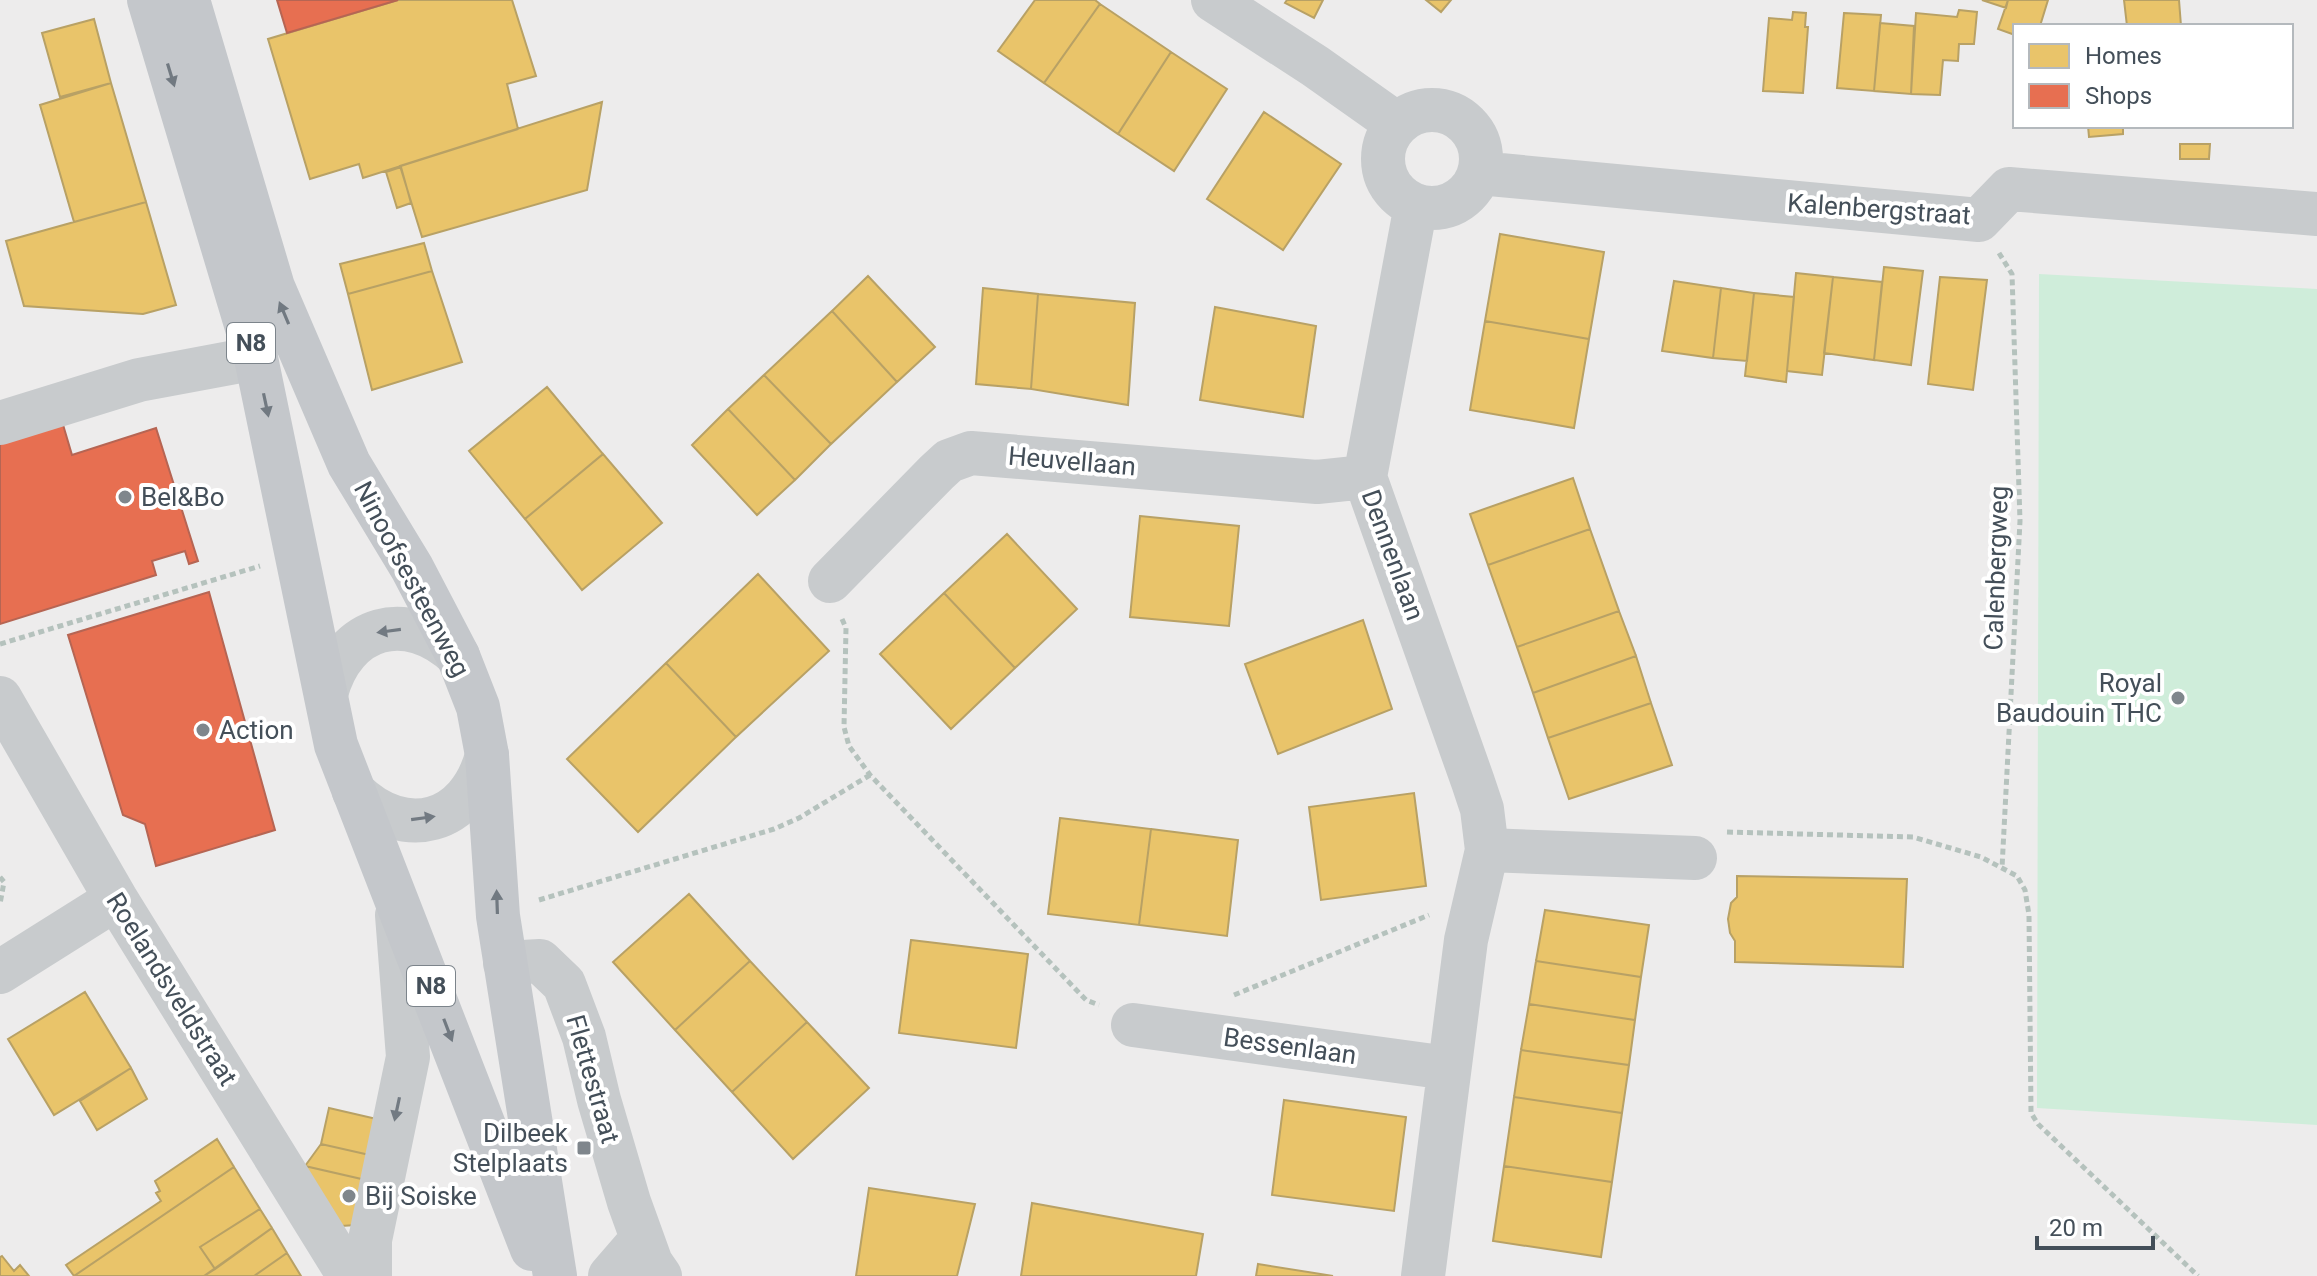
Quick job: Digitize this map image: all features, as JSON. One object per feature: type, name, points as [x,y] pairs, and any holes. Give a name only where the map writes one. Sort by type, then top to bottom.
[{"type":"main road","name":"N8","points":[[149,0],[256,358],[336,745],[542,1276]]},
{"type":"main road","name":"Ninoofsesteenweg","points":[[188,0],[273,287],[349,464],[412,568],[458,656],[478,707],[487,755],[498,916],[555,1276]]},
{"type":"street","points":[[1213,0],[1397,124]]},
{"type":"street","points":[[1442,110],[1457,116],[1478,141],[1481,157],[1479,173],[1470,190],[1454,203],[1436,208],[1416,205],[1399,195],[1387,179],[1382,160],[1386,141],[1397,124],[1410,114],[1442,110]]},
{"type":"street","name":"Kalenbergstraat","points":[[1479,173],[1979,220],[2009,189],[2317,214]]},
{"type":"street","name":"Dennenlaan","points":[[1416,205],[1365,477],[1482,809],[1487,850],[1466,940],[1423,1276]]},
{"type":"street","points":[[0,423],[139,380],[256,358]]},
{"type":"street","name":"Heuvellaan","points":[[830,581],[949,461],[971,453],[1317,482],[1365,477]]},
{"type":"street","points":[[326,694],[331,675],[341,658],[354,644],[371,634],[390,629],[428,633],[458,656]]},
{"type":"street","name":"Roelandsveldstraat","points":[[0,698],[116,899],[349,1276]]},
{"type":"street","points":[[354,792],[368,806],[385,816],[423,820],[442,815],[465,798],[482,774],[487,755]]},
{"type":"street","points":[[1487,850],[1705,845]]},
{"type":"street","points":[[370,1276],[370,1240],[408,1057],[395,893]]},
{"type":"street","points":[[0,972],[116,899]]},
{"type":"street","name":"Flettestraat","points":[[505,963],[540,961],[564,984],[584,1037],[599,1100],[651,1257],[610,1276]]},
{"type":"street","name":"Bessenlaan","points":[[1139,1026],[1448,1068]]},
{"type":"path","name":"Calenbergweg","points":[[1979,220],[2012,274],[2020,521],[2002,868]]},
{"type":"path","points":[[0,644],[298,554]]},
{"type":"path","points":[[830,581],[831,599],[846,628],[844,727],[849,746],[870,775],[1086,1000],[1139,1026]]},
{"type":"path","points":[[498,916],[535,901],[774,829],[870,775]]},
{"type":"path","points":[[1705,845],[1913,837],[1981,857],[2017,876],[2029,915],[2031,1113],[2038,1124],[2084,1169],[2198,1276]]},
{"type":"path","points":[[0,877],[4,882],[0,904]]},
{"type":"path","points":[[1234,995],[1442,910]]},
{"type":"green space","name":"Royal Baudouin THC","points":[[2039,274],[2317,289],[2317,1125],[2037,1108]]},
{"type":"building: Homes","points":[[398,0],[512,0],[536,76],[507,84],[518,129],[363,178],[359,164],[310,179],[268,39]]},
{"type":"building: Homes","points":[[1035,0],[1095,0],[1100,4],[1044,83],[998,51]]},
{"type":"building: Homes","points":[[1287,0],[1323,0],[1314,18],[1285,3]]},
{"type":"building: Homes","points":[[1426,0],[1451,0],[1441,12]]},
{"type":"building: Homes","points":[[1982,0],[2008,0],[2006,8]]},
{"type":"building: Homes","points":[[2008,0],[2048,0],[2041,24],[2013,24],[2013,34],[1998,29]]},
{"type":"building: Homes","points":[[2124,0],[2179,0],[2181,24],[2127,24]]},
{"type":"building: Homes","points":[[1100,4],[1171,52],[1118,134],[1044,83]]},
{"type":"building: Homes","points":[[1959,10],[1977,12],[1974,44],[1959,44],[1958,61],[1943,60],[1940,95],[1911,94],[1916,13],[1957,17]]},
{"type":"building: Homes","points":[[1793,12],[1806,13],[1805,27],[1808,27],[1803,93],[1763,91],[1769,18],[1792,20]]},
{"type":"building: Homes","points":[[1844,13],[1881,15],[1874,91],[1837,88]]},
{"type":"building: Homes","points":[[94,19],[111,83],[60,97],[42,33]]},
{"type":"building: Homes","points":[[1880,23],[1914,26],[1911,94],[1874,91]]},
{"type":"building: Homes","points":[[1171,52],[1227,89],[1174,171],[1118,134]]},
{"type":"building: Homes","points":[[111,83],[146,202],[74,222],[40,105]]},
{"type":"building: Homes","points":[[602,102],[587,190],[422,237],[400,166]]},
{"type":"building: Homes","points":[[1264,112],[1341,164],[1283,250],[1207,199]]},
{"type":"building: Homes","points":[[2088,128],[2123,128],[2123,134],[2089,137]]},
{"type":"building: Homes","points":[[2180,144],[2210,144],[2209,159],[2180,159]]},
{"type":"building: Homes","points":[[401,167],[411,203],[397,208],[386,172]]},
{"type":"building: Homes","points":[[146,202],[176,305],[143,314],[24,306],[6,241]]},
{"type":"building: Homes","points":[[1500,234],[1604,252],[1589,339],[1485,321]]},
{"type":"building: Homes","points":[[424,243],[432,271],[348,294],[340,264]]},
{"type":"building: Homes","points":[[1884,267],[1923,271],[1911,365],[1874,360]]},
{"type":"building: Homes","points":[[432,271],[462,362],[372,390],[348,294]]},
{"type":"building: Homes","points":[[1796,273],[1833,277],[1822,375],[1787,371]]},
{"type":"building: Homes","points":[[868,276],[935,347],[897,382],[832,311]]},
{"type":"building: Homes","points":[[1833,277],[1882,282],[1874,360],[1824,353]]},
{"type":"building: Homes","points":[[1940,277],[1987,280],[1973,390],[1928,384]]},
{"type":"building: Homes","points":[[1674,281],[1721,288],[1713,358],[1662,351]]},
{"type":"building: Homes","points":[[983,288],[1038,294],[1031,389],[976,384]]},
{"type":"building: Homes","points":[[1721,288],[1754,293],[1747,361],[1713,358]]},
{"type":"building: Homes","points":[[1754,293],[1794,297],[1786,382],[1745,376]]},
{"type":"building: Homes","points":[[1038,294],[1135,303],[1128,405],[1031,389]]},
{"type":"building: Homes","points":[[1215,307],[1316,326],[1303,417],[1200,400]]},
{"type":"building: Homes","points":[[832,311],[897,382],[831,444],[764,375]]},
{"type":"building: Homes","points":[[1485,321],[1589,339],[1574,428],[1470,410]]},
{"type":"building: Homes","points":[[764,375],[831,444],[795,480],[728,409]]},
{"type":"building: Homes","points":[[547,387],[603,454],[525,519],[469,451]]},
{"type":"building: Homes","points":[[728,409],[795,480],[757,515],[692,445]]},
{"type":"building: Homes","points":[[603,454],[662,523],[582,590],[525,519]]},
{"type":"building: Homes","points":[[1573,478],[1590,529],[1488,565],[1470,514]]},
{"type":"building: Homes","points":[[1140,516],[1239,526],[1229,626],[1130,617]]},
{"type":"building: Homes","points":[[1590,529],[1619,611],[1517,647],[1488,565]]},
{"type":"building: Homes","points":[[1007,534],[1077,609],[1015,668],[944,593]]},
{"type":"building: Homes","points":[[758,574],[829,651],[736,737],[666,663]]},
{"type":"building: Homes","points":[[944,593],[1015,668],[951,729],[880,654]]},
{"type":"building: Homes","points":[[1619,611],[1636,656],[1533,693],[1517,647]]},
{"type":"building: Homes","points":[[1363,620],[1392,709],[1278,754],[1245,664]]},
{"type":"building: Homes","points":[[1636,656],[1651,703],[1548,738],[1533,693]]},
{"type":"building: Homes","points":[[666,663],[736,737],[638,832],[567,759]]},
{"type":"building: Homes","points":[[1651,703],[1672,765],[1569,799],[1548,738]]},
{"type":"building: Homes","points":[[1414,793],[1426,886],[1321,900],[1309,807]]},
{"type":"building: Homes","points":[[1060,818],[1151,829],[1139,925],[1048,914]]},
{"type":"building: Homes","points":[[1151,829],[1238,840],[1227,936],[1139,925]]},
{"type":"building: Homes","points":[[1737,876],[1907,879],[1903,967],[1735,962],[1735,941],[1728,919],[1731,903],[1737,897]]},
{"type":"building: Homes","points":[[689,894],[750,961],[675,1030],[613,962]]},
{"type":"building: Homes","points":[[1545,910],[1649,925],[1641,977],[1536,961]]},
{"type":"building: Homes","points":[[911,940],[1028,954],[1016,1048],[899,1033]]},
{"type":"building: Homes","points":[[750,961],[807,1022],[732,1092],[675,1030]]},
{"type":"building: Homes","points":[[1536,961],[1641,977],[1635,1020],[1529,1004]]},
{"type":"building: Homes","points":[[85,992],[131,1068],[54,1115],[8,1039]]},
{"type":"building: Homes","points":[[1529,1004],[1635,1020],[1629,1065],[1521,1050]]},
{"type":"building: Homes","points":[[807,1022],[869,1088],[793,1159],[732,1092]]},
{"type":"building: Homes","points":[[1521,1050],[1629,1065],[1622,1113],[1514,1097]]},
{"type":"building: Homes","points":[[131,1068],[147,1099],[97,1130],[80,1101]]},
{"type":"building: Homes","points":[[1514,1097],[1622,1113],[1612,1182],[1504,1166]]},
{"type":"building: Homes","points":[[1284,1100],[1406,1117],[1394,1211],[1272,1195]]},
{"type":"building: Homes","points":[[329,1108],[381,1120],[374,1156],[321,1144]]},
{"type":"building: Homes","points":[[217,1139],[234,1167],[74,1276],[66,1265],[161,1201],[156,1193],[160,1191],[155,1181]]},
{"type":"building: Homes","points":[[321,1144],[374,1156],[366,1180],[305,1166]]},
{"type":"building: Homes","points":[[305,1166],[366,1180],[356,1225],[341,1226]]},
{"type":"building: Homes","points":[[1504,1166],[1612,1182],[1601,1257],[1493,1241]]},
{"type":"building: Homes","points":[[234,1167],[260,1209],[200,1247],[215,1269],[204,1276],[74,1276]]},
{"type":"building: Homes","points":[[869,1188],[975,1204],[957,1276],[856,1276]]},
{"type":"building: Homes","points":[[1032,1203],[1203,1234],[1196,1276],[1021,1276]]},
{"type":"building: Homes","points":[[260,1209],[272,1228],[215,1269],[200,1247]]},
{"type":"building: Homes","points":[[272,1228],[287,1253],[254,1276],[204,1276]]},
{"type":"building: Homes","points":[[287,1253],[301,1276],[254,1276]]},
{"type":"building: Homes","points":[[2,1256],[14,1271],[20,1265],[29,1276],[0,1276]]},
{"type":"building: Homes","points":[[1258,1264],[1333,1276],[1256,1276]]},
{"type":"building: Shops","points":[[277,0],[398,0],[287,33]]},
{"type":"building: Shops","points":[[61,418],[72,455],[156,428],[198,561],[189,564],[185,551],[152,561],[156,575],[0,624],[0,438]]},
{"type":"building: Shops","points":[[209,592],[275,830],[156,866],[145,824],[123,815],[68,635]]},
{"type":"place","name":"Bel&Bo","points":[[125,497]]},
{"type":"place","name":"Royal Baudouin THC","points":[[2178,698]]},
{"type":"place","name":"Action","points":[[203,730]]},
{"type":"place","name":"Dilbeek Stelplaats","points":[[584,1148]]},
{"type":"place","name":"Bij Soiske","points":[[349,1196]]}]
